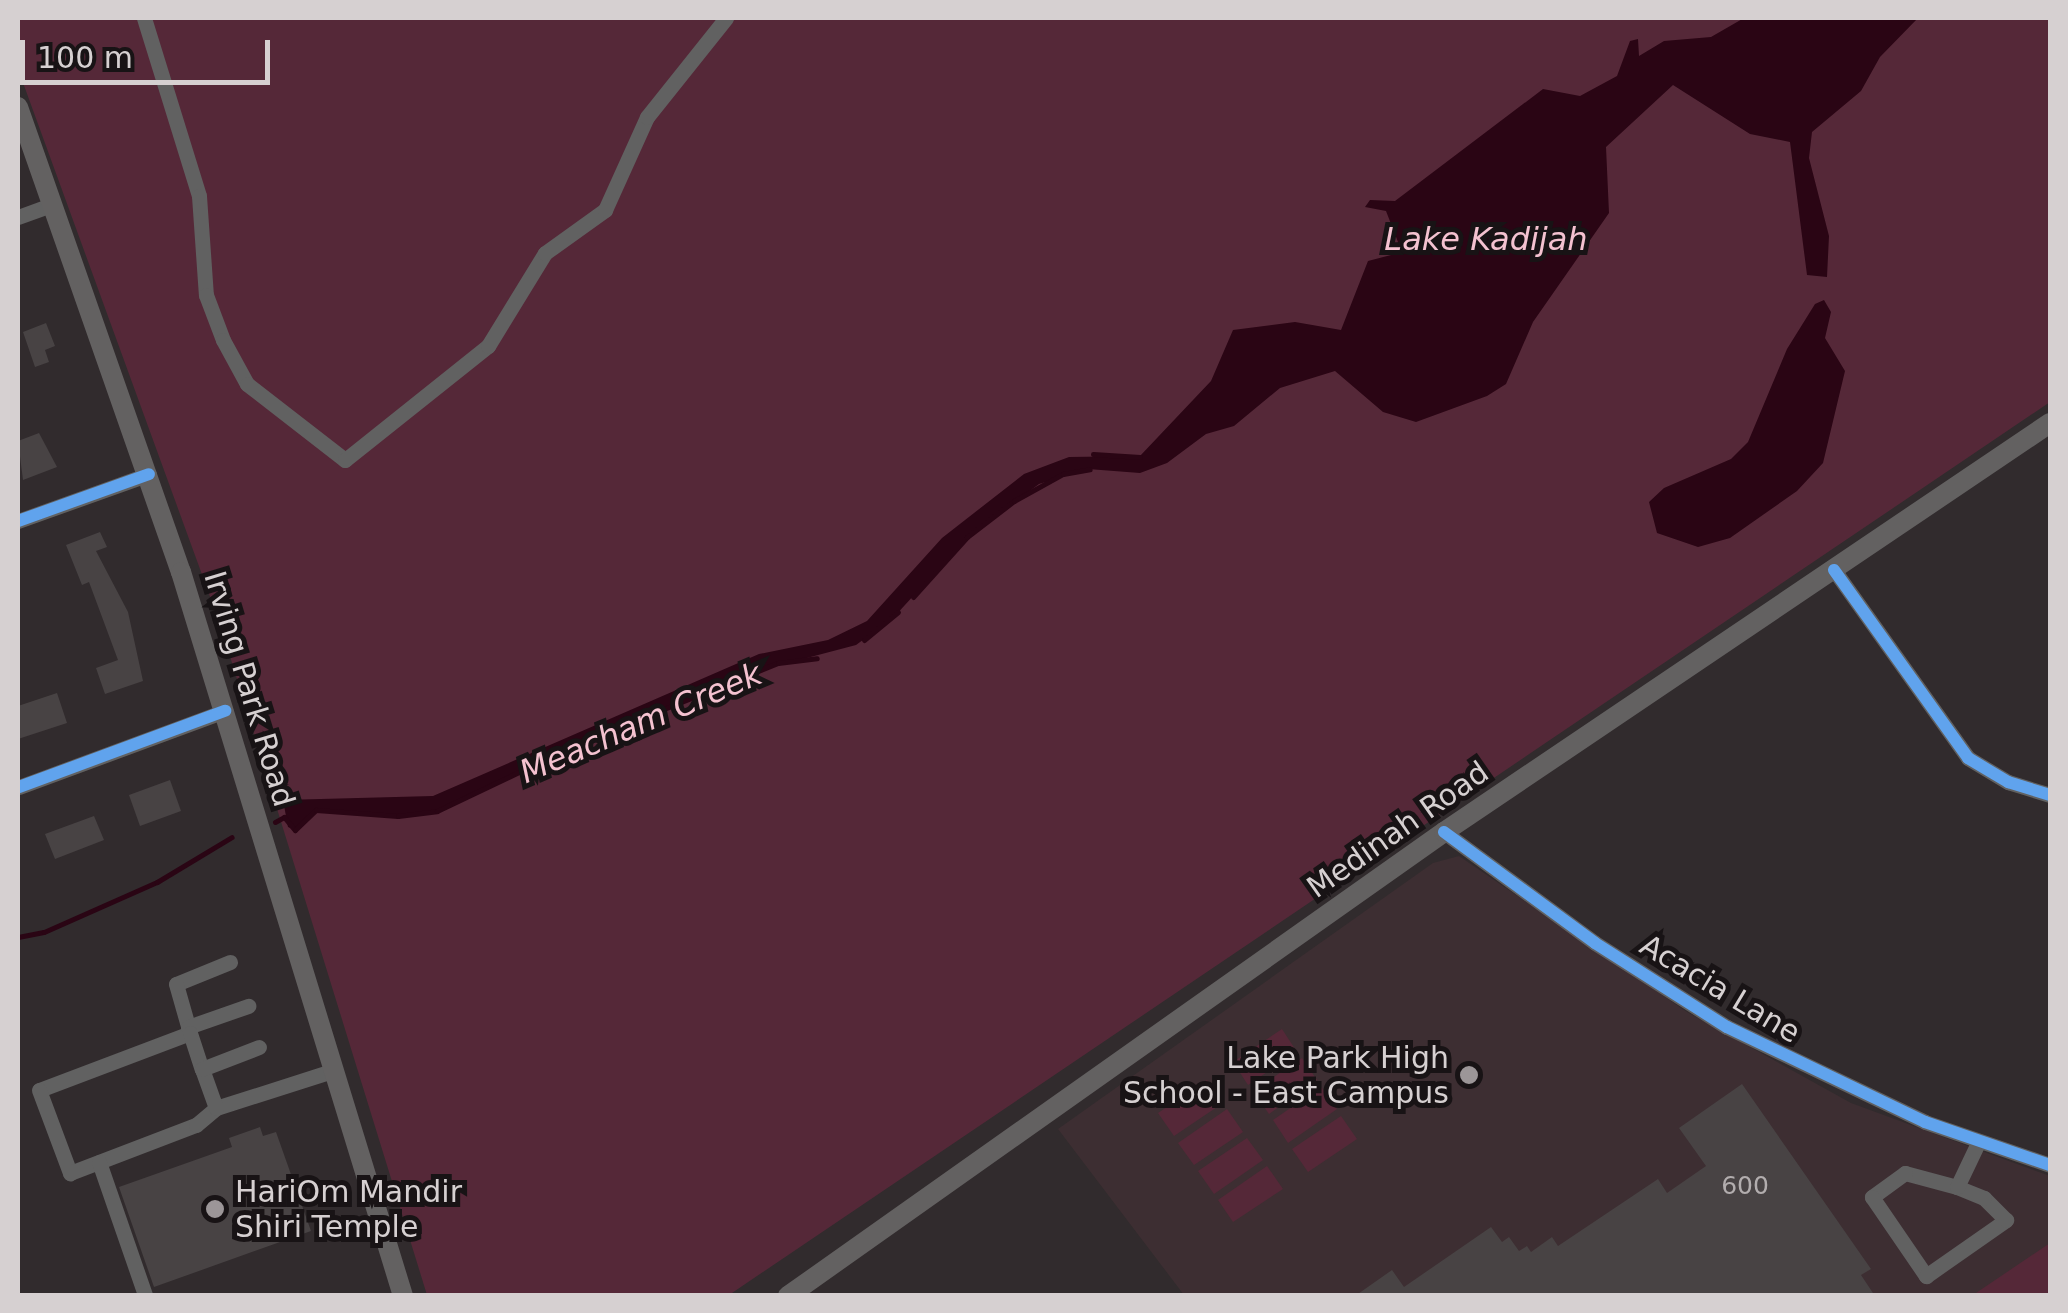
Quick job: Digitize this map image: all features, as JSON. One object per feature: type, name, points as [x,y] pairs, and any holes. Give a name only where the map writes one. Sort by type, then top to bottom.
[{"type":"main road","name":"Irving Park Road","points":[[18,107],[149,474],[403,1296]]},
{"type":"main road","name":"Medinah Road","points":[[788,1296],[1444,832],[2050,423]]},
{"type":"street","points":[[144,18],[200,196],[206,295],[223,340],[247,384],[345,460],[488,346],[545,253],[605,210],[647,117],[726,18]]},
{"type":"street","points":[[18,217],[53,204]]},
{"type":"street","points":[[18,521],[149,474]]},
{"type":"street","points":[[1834,570],[1968,758],[2008,782],[2050,795]]},
{"type":"street","points":[[20,787],[225,712]]},
{"type":"street","name":"Acacia Lane","points":[[1444,832],[1595,943],[1727,1027],[1828,1080],[1978,1143],[2050,1165]]},
{"type":"street","points":[[216,1108],[176,984],[230,962]]},
{"type":"street","points":[[248,1006],[39,1090],[70,1173],[196,1125],[216,1108],[335,1070]]},
{"type":"street","points":[[202,1069],[259,1047]]},
{"type":"street","points":[[1958,1187],[1978,1143]]},
{"type":"street","points":[[99,1162],[145,1295]]},
{"type":"street","points":[[1906,1173],[1958,1187],[1984,1198],[2006,1220],[1926,1276],[1872,1196],[1906,1173]]},
{"type":"shaded area","points":[[18,18],[2050,18],[2050,402],[729,1295],[427,1295],[220,624],[18,69]]},
{"type":"shaded area","name":"Lake Park High School - East Campus","points":[[1459,856],[1687,1012],[1851,1103],[2050,1176],[2050,1295],[1184,1295],[1058,1129],[1433,863]]},
{"type":"shaded area","points":[[1282,1029],[1297,1052],[1248,1085],[1233,1062]]},
{"type":"shaded area","points":[[1302,1058],[1317,1080],[1269,1114],[1253,1091]]},
{"type":"shaded area","points":[[1207,1080],[1223,1103],[1174,1136],[1158,1113]]},
{"type":"shaded area","points":[[1321,1087],[1337,1109],[1288,1143],[1273,1120]]},
{"type":"shaded area","points":[[1227,1109],[1243,1132],[1194,1165],[1178,1143]]},
{"type":"shaded area","points":[[1341,1116],[1357,1139],[1308,1172],[1292,1149]]},
{"type":"shaded area","points":[[1247,1138],[1263,1160],[1214,1194],[1198,1171]]},
{"type":"shaded area","points":[[1267,1166],[1283,1189],[1233,1222],[1218,1200]]},
{"type":"shaded area","points":[[2050,1243],[2050,1295],[1973,1295]]},
{"type":"water","name":"Lake Kadijah","points":[[1744,18],[1918,18],[1880,57],[1861,91],[1812,132],[1809,158],[1829,236],[1827,277],[1807,275],[1790,142],[1750,134],[1673,85],[1606,147],[1609,213],[1533,322],[1506,384],[1487,396],[1416,422],[1383,412],[1335,371],[1280,388],[1234,426],[1206,434],[1167,463],[1140,473],[1088,469],[1039,484],[967,537],[894,617],[856,645],[746,674],[437,811],[398,816],[316,810],[295,830],[288,827],[283,800],[433,796],[759,654],[828,640],[867,621],[942,538],[1024,474],[1069,457],[1140,456],[1211,381],[1233,330],[1295,322],[1341,330],[1368,261],[1391,255],[1398,242],[1386,211],[1365,207],[1370,200],[1395,201],[1543,89],[1580,96],[1617,76],[1630,41],[1638,39],[1639,56],[1664,41],[1711,37]]},
{"type":"water","points":[[1824,300],[1831,312],[1825,338],[1845,371],[1823,463],[1797,491],[1730,538],[1698,547],[1657,533],[1649,502],[1664,488],[1731,459],[1748,442],[1787,349],[1815,304]]},
{"type":"building","points":[[46,323],[55,346],[45,350],[49,362],[35,367],[23,332]]},
{"type":"building","points":[[39,433],[57,467],[23,480],[18,441]]},
{"type":"building","points":[[100,532],[107,547],[96,551],[128,612],[143,681],[105,694],[96,668],[118,660],[89,582],[82,585],[66,545]]},
{"type":"building","points":[[57,693],[67,723],[18,739],[18,706]]},
{"type":"building","points":[[170,780],[181,811],[140,826],[129,795]]},
{"type":"building","points":[[94,816],[104,840],[55,859],[45,834]]},
{"type":"building","points":[[1742,1084],[1871,1269],[1861,1275],[1875,1296],[1355,1296],[1392,1270],[1404,1287],[1491,1227],[1502,1242],[1509,1237],[1519,1251],[1527,1246],[1531,1252],[1552,1237],[1558,1246],[1658,1179],[1667,1193],[1706,1166],[1679,1128]]},
{"type":"building","name":"HariOm Mandir Shiri Temple","points":[[260,1127],[263,1136],[276,1132],[311,1231],[154,1287],[119,1187],[232,1147],[229,1138]]},
{"type":"waterway","name":"Meacham Creek","points":[[1093,454],[1140,457]]},
{"type":"waterway","name":"Meacham Creek","points":[[913,597],[967,537],[1014,501],[1063,474],[1090,469]]},
{"type":"waterway","name":"Meacham Creek","points":[[864,640],[898,612]]},
{"type":"waterway","name":"Meacham Creek","points":[[649,715],[778,663],[817,658]]},
{"type":"waterway","name":"Meacham Creek","points":[[612,731],[634,722]]},
{"type":"waterway","name":"Meacham Creek","points":[[575,746],[597,737]]},
{"type":"waterway","name":"Meacham Creek","points":[[275,822],[284,817],[295,830],[316,810],[398,816],[437,811],[565,750]]},
{"type":"waterway","name":"Meacham Creek","points":[[18,937],[44,932],[157,882],[232,837]]},
{"type":"cycle path","points":[[18,521],[149,474]]},
{"type":"cycle path","points":[[1834,570],[1968,758],[2008,782],[2050,795]]},
{"type":"cycle path","points":[[19,787],[225,711]]},
{"type":"cycle path","points":[[1444,832],[1595,943],[1727,1027],[1925,1122],[2050,1165]]},
{"type":"place","name":"Lake Park High School - East Campus","points":[[1469,1075]]},
{"type":"place","name":"HariOm Mandir Shiri Temple","points":[[215,1209]]}]
